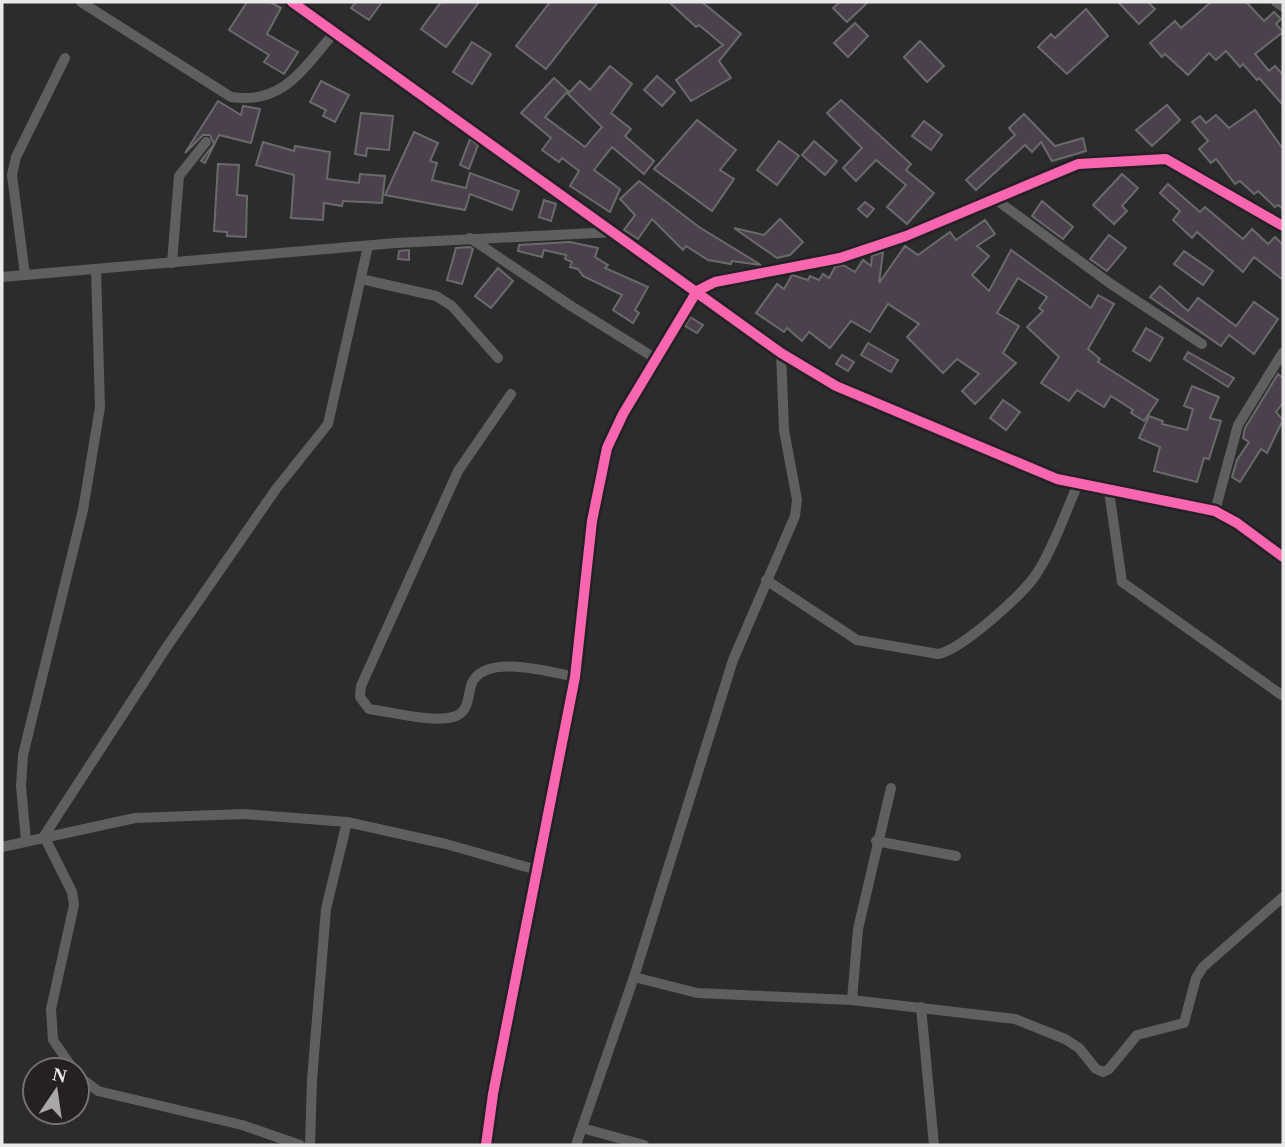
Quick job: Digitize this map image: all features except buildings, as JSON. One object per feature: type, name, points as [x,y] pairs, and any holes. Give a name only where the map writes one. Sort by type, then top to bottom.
[{"type":"street","points":[[82,2],[230,97],[244,99],[256,100],[286,88],[335,32]]},
{"type":"street","points":[[292,2],[697,290],[781,354],[836,386],[953,437],[1077,484],[1215,511],[1237,523],[1283,557]]},
{"type":"street","points":[[1276,2],[1283,7]]},
{"type":"street","points":[[25,275],[12,175],[16,157],[65,58]]},
{"type":"street","points":[[172,263],[178,176],[206,142]]},
{"type":"street","points":[[486,1145],[575,677],[577,637],[599,475],[607,448],[623,414],[697,290],[715,282],[840,258],[906,236],[1079,164],[1166,159],[1283,226]]},
{"type":"street","points":[[995,199],[1111,284],[1202,344]]},
{"type":"street","points":[[2,277],[470,238],[615,232]]},
{"type":"street","points":[[470,238],[657,360]]},
{"type":"street","points":[[44,836],[166,648],[276,489],[328,424],[368,246]]},
{"type":"street","points":[[26,841],[21,786],[23,755],[83,510],[100,407],[96,269]]},
{"type":"street","points":[[361,279],[436,296],[452,306],[498,358]]},
{"type":"street","points":[[1215,511],[1238,425],[1283,352]]},
{"type":"street","points":[[576,1145],[634,977],[733,660],[796,516],[797,500],[783,430],[781,354]]},
{"type":"street","points":[[512,394],[458,471],[361,686],[360,697],[369,709],[444,719],[459,715],[467,706],[473,681],[489,668],[522,667],[575,677]]},
{"type":"street","points":[[766,580],[857,640],[937,654],[946,653],[976,632],[1038,572],[1077,484]]},
{"type":"street","points":[[1109,491],[1122,582],[1283,696]]},
{"type":"street","points":[[852,1000],[858,929],[876,841],[891,788]]},
{"type":"street","points":[[2,847],[135,818],[244,814],[346,822],[446,844],[537,870]]},
{"type":"street","points":[[310,1145],[326,909],[346,822]]},
{"type":"street","points":[[44,836],[72,892],[74,905],[51,1009],[53,1040],[64,1056]]},
{"type":"street","points":[[876,841],[956,856]]},
{"type":"street","points":[[634,977],[697,993],[852,1000],[1015,1019],[1065,1039],[1079,1048],[1096,1069],[1103,1072],[1109,1069],[1137,1035],[1184,1023],[1196,978],[1203,967],[1283,897]]},
{"type":"street","points":[[921,1007],[934,1145]]},
{"type":"street","points":[[91,1086],[98,1091],[242,1125],[300,1145]]},
{"type":"street","points":[[582,1128],[644,1145]]},
{"type":"cycle path","points":[[292,2],[781,353],[836,386],[1057,479],[1215,511],[1237,523],[1283,557]]},
{"type":"cycle path","points":[[486,1145],[493,1094],[575,677],[592,521],[607,448],[623,414],[697,291],[715,282],[840,258],[906,236],[1078,164],[1166,159],[1283,226]]}]
